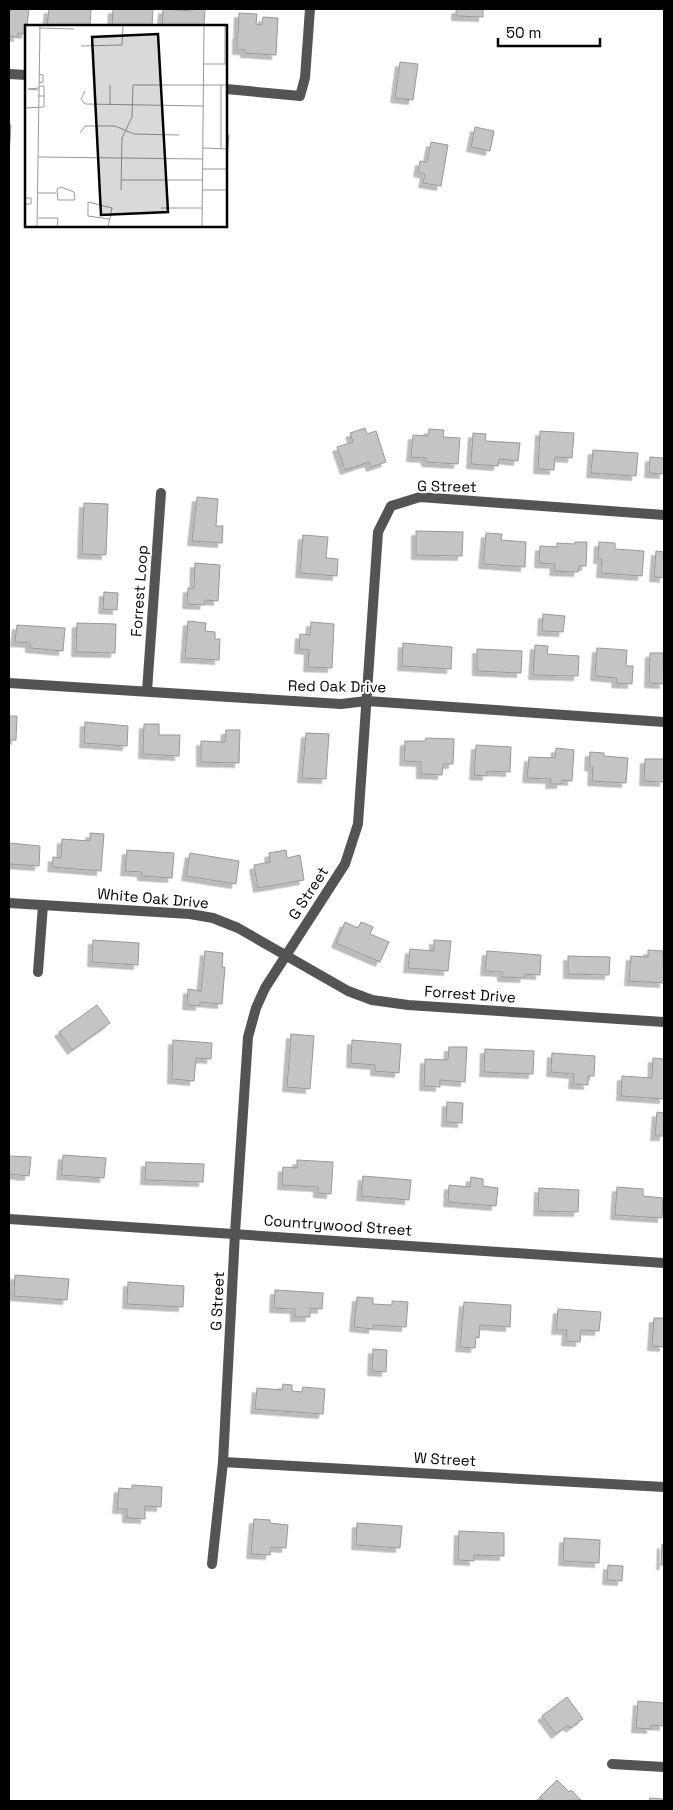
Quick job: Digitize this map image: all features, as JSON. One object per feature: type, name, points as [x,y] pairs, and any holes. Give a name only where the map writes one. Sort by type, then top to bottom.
[{"type":"street","points":[[228,89],[300,96],[305,78],[310,9]]},
{"type":"street","points":[[9,74],[25,76]]},
{"type":"street","name":"Forrest Loop","points":[[147,691],[161,493]]},
{"type":"street","name":"G Street","points":[[212,1564],[224,1462],[235,1233],[248,1037],[256,1008],[265,988],[345,864],[358,824],[378,532],[391,506],[420,498],[664,515]]},
{"type":"street","name":"Red Oak Drive","points":[[9,683],[341,704],[367,701],[664,722]]},
{"type":"street","name":"White Oak Drive","points":[[9,903],[190,914],[213,918],[238,928],[286,954]]},
{"type":"street","points":[[38,972],[43,905]]},
{"type":"street","name":"Forrest Drive","points":[[286,954],[348,991],[372,1000],[408,1005],[664,1022]]},
{"type":"street","name":"Countrywood Street","points":[[9,1219],[664,1263]]},
{"type":"street","name":"W Street","points":[[224,1462],[664,1487]]},
{"type":"street","points":[[612,1764],[664,1767]]},
{"type":"building","points":[[29,9],[25,34],[18,33],[18,37],[9,36],[9,10]]},
{"type":"building","points":[[49,9],[91,9],[90,25],[47,25]]},
{"type":"building","points":[[113,9],[153,9],[152,25],[112,25]]},
{"type":"building","points":[[163,9],[192,11],[192,9],[205,9],[204,25],[162,25]]},
{"type":"building","points":[[456,9],[483,9],[483,17],[456,16]]},
{"type":"building","points":[[239,13],[257,14],[256,24],[262,25],[263,17],[278,18],[276,55],[245,53],[245,50],[237,50]]},
{"type":"building","points":[[400,62],[418,64],[413,100],[395,98]]},
{"type":"building","points":[[9,125],[11,125],[9,156]]},
{"type":"building","points":[[475,127],[494,131],[490,151],[471,147]]},
{"type":"building","points":[[431,142],[448,145],[441,186],[423,183],[425,174],[418,172],[420,161],[427,162]]},
{"type":"building","points":[[365,428],[367,434],[376,431],[386,462],[371,467],[369,462],[345,470],[337,447],[353,442],[350,433]]},
{"type":"building","points":[[429,429],[444,430],[443,437],[460,438],[458,464],[426,462],[426,458],[411,457],[413,435],[428,436]]},
{"type":"building","points":[[540,431],[574,433],[572,458],[555,457],[554,470],[538,469]]},
{"type":"building","points":[[473,433],[486,434],[485,441],[520,443],[518,461],[499,459],[498,466],[471,464]]},
{"type":"building","points":[[593,450],[638,453],[636,476],[591,473]]},
{"type":"building","points":[[650,457],[664,458],[664,474],[649,473]]},
{"type":"building","points":[[197,497],[218,499],[216,526],[223,526],[222,543],[192,541]]},
{"type":"building","points":[[84,503],[108,504],[106,555],[82,554]]},
{"type":"building","points":[[416,531],[463,532],[462,556],[416,555]]},
{"type":"building","points":[[486,533],[502,534],[501,540],[526,542],[525,567],[483,564]]},
{"type":"building","points":[[303,535],[328,537],[326,558],[338,559],[337,576],[300,573]]},
{"type":"building","points":[[575,542],[587,542],[586,566],[579,566],[578,572],[554,571],[555,564],[539,563],[540,546],[557,547],[557,543],[575,544]]},
{"type":"building","points":[[599,542],[615,543],[615,549],[644,551],[642,576],[601,573],[602,559],[598,559]]},
{"type":"building","points":[[656,551],[664,552],[664,578],[654,577]]},
{"type":"building","points":[[195,563],[220,565],[218,601],[205,600],[204,605],[187,604],[188,588],[194,588]]},
{"type":"building","points":[[104,592],[118,593],[117,610],[103,609]]},
{"type":"building","points":[[543,614],[565,616],[563,632],[542,631]]},
{"type":"building","points":[[188,621],[206,623],[205,631],[215,632],[215,639],[220,639],[219,660],[185,658]]},
{"type":"building","points":[[311,622],[334,624],[332,668],[308,667],[309,650],[299,649],[300,634],[310,635]]},
{"type":"building","points":[[77,623],[116,624],[115,653],[76,652]]},
{"type":"building","points":[[17,625],[65,628],[63,651],[30,648],[30,643],[15,642]]},
{"type":"building","points":[[403,643],[452,647],[451,669],[402,666]]},
{"type":"building","points":[[535,645],[548,646],[547,654],[579,656],[578,676],[533,675]]},
{"type":"building","points":[[597,648],[627,650],[626,666],[633,666],[632,684],[616,683],[617,678],[595,676]]},
{"type":"building","points":[[477,649],[522,651],[521,673],[477,671]]},
{"type":"building","points":[[650,653],[663,653],[664,684],[649,683]]},
{"type":"building","points":[[9,716],[17,716],[16,740],[9,740]]},
{"type":"building","points":[[85,722],[128,726],[127,746],[84,743]]},
{"type":"building","points":[[144,724],[159,724],[159,735],[180,735],[179,756],[143,754]]},
{"type":"building","points":[[226,730],[240,730],[239,763],[201,762],[201,741],[225,742]]},
{"type":"building","points":[[306,733],[329,734],[326,779],[302,778]]},
{"type":"building","points":[[426,738],[454,739],[453,764],[443,764],[442,775],[421,774],[421,762],[404,761],[405,741],[425,741]]},
{"type":"building","points":[[476,745],[511,747],[510,772],[487,771],[487,776],[474,775]]},
{"type":"building","points":[[556,748],[574,750],[572,781],[562,780],[561,784],[550,784],[551,779],[527,778],[529,757],[555,758]]},
{"type":"building","points":[[590,752],[604,753],[604,756],[628,758],[626,783],[592,781],[593,767],[589,766]]},
{"type":"building","points":[[645,759],[664,759],[664,782],[644,781]]},
{"type":"building","points":[[90,833],[104,834],[101,871],[52,867],[53,857],[61,858],[62,839],[90,841]]},
{"type":"building","points":[[9,843],[40,846],[39,866],[9,864]]},
{"type":"building","points":[[127,850],[174,853],[172,878],[142,876],[142,872],[125,871]]},
{"type":"building","points":[[286,850],[287,858],[300,855],[304,880],[258,888],[254,865],[270,862],[269,853]]},
{"type":"building","points":[[190,853],[239,861],[236,884],[186,876]]},
{"type":"building","points":[[345,922],[358,928],[361,922],[373,927],[370,934],[389,942],[380,962],[336,943]]},
{"type":"building","points":[[93,940],[139,943],[138,965],[92,962]]},
{"type":"building","points":[[434,940],[451,941],[448,971],[408,968],[410,949],[434,951]]},
{"type":"building","points":[[648,950],[663,951],[664,983],[629,981],[631,956],[648,957]]},
{"type":"building","points":[[205,951],[223,953],[222,967],[225,967],[222,1004],[200,1002],[200,1006],[187,1005],[188,989],[201,991]]},
{"type":"building","points":[[487,951],[541,955],[540,975],[525,974],[524,978],[502,977],[502,972],[485,971]]},
{"type":"building","points":[[568,956],[610,957],[609,975],[568,974]]},
{"type":"building","points":[[97,1005],[110,1023],[72,1050],[59,1032]]},
{"type":"building","points":[[291,1034],[314,1036],[310,1089],[287,1087]]},
{"type":"building","points":[[173,1040],[212,1043],[211,1059],[196,1058],[194,1081],[172,1079]]},
{"type":"building","points":[[352,1040],[401,1044],[399,1073],[375,1071],[375,1065],[351,1063]]},
{"type":"building","points":[[449,1047],[467,1047],[465,1082],[440,1080],[440,1087],[424,1086],[425,1059],[448,1060]]},
{"type":"building","points":[[485,1049],[534,1051],[533,1074],[484,1072]]},
{"type":"building","points":[[552,1053],[595,1056],[594,1076],[588,1076],[588,1085],[573,1084],[574,1074],[551,1072]]},
{"type":"building","points":[[653,1058],[664,1059],[664,1099],[621,1096],[622,1076],[652,1078]]},
{"type":"building","points":[[447,1102],[463,1103],[462,1123],[446,1122]]},
{"type":"building","points":[[657,1112],[664,1113],[664,1136],[655,1136]]},
{"type":"building","points":[[63,1155],[106,1158],[104,1178],[61,1175]]},
{"type":"building","points":[[9,1156],[31,1157],[29,1176],[9,1174]]},
{"type":"building","points":[[297,1160],[333,1162],[331,1194],[318,1193],[318,1187],[282,1185],[283,1167],[297,1168]]},
{"type":"building","points":[[146,1162],[204,1164],[203,1182],[145,1180]]},
{"type":"building","points":[[363,1176],[411,1180],[409,1200],[361,1196]]},
{"type":"building","points":[[471,1177],[483,1179],[483,1186],[498,1188],[496,1206],[448,1202],[449,1185],[470,1187]]},
{"type":"building","points":[[617,1187],[643,1189],[643,1196],[663,1198],[662,1218],[615,1215]]},
{"type":"building","points":[[539,1188],[579,1190],[578,1212],[538,1211]]},
{"type":"building","points":[[15,1275],[69,1279],[67,1300],[14,1296]]},
{"type":"building","points":[[128,1282],[184,1286],[183,1307],[127,1304]]},
{"type":"building","points":[[275,1290],[323,1293],[322,1309],[310,1308],[310,1317],[295,1317],[295,1309],[274,1308]]},
{"type":"building","points":[[357,1297],[373,1298],[373,1304],[392,1305],[392,1301],[408,1302],[406,1327],[374,1325],[373,1329],[354,1327]]},
{"type":"building","points":[[464,1302],[511,1305],[510,1327],[480,1325],[479,1338],[476,1337],[475,1348],[460,1347]]},
{"type":"building","points":[[558,1309],[601,1312],[599,1331],[581,1330],[580,1342],[566,1341],[567,1330],[556,1330]]},
{"type":"building","points":[[654,1318],[664,1318],[664,1347],[652,1346]]},
{"type":"building","points":[[373,1349],[387,1350],[386,1372],[372,1371]]},
{"type":"building","points":[[283,1384],[292,1385],[292,1391],[302,1392],[303,1387],[325,1389],[323,1414],[255,1409],[257,1388],[282,1390]]},
{"type":"building","points":[[132,1485],[162,1487],[161,1507],[145,1506],[145,1519],[127,1518],[127,1509],[117,1509],[119,1488],[132,1489]]},
{"type":"building","points":[[254,1519],[270,1520],[270,1523],[288,1525],[286,1548],[271,1547],[270,1555],[251,1554]]},
{"type":"building","points":[[357,1523],[402,1526],[400,1548],[356,1545]]},
{"type":"building","points":[[459,1531],[504,1533],[504,1556],[474,1555],[474,1561],[458,1560]]},
{"type":"building","points":[[564,1538],[600,1540],[599,1563],[563,1561]]},
{"type":"building","points":[[662,1544],[664,1544],[664,1565],[661,1565]]},
{"type":"building","points":[[608,1565],[623,1566],[622,1581],[607,1580]]},
{"type":"building","points":[[567,1697],[583,1719],[570,1728],[568,1725],[556,1734],[542,1716]]},
{"type":"building","points":[[638,1701],[664,1703],[664,1726],[651,1725],[651,1729],[636,1728]]},
{"type":"building","points":[[557,1780],[569,1792],[571,1790],[581,1800],[544,1801],[540,1797]]},
{"type":"building","points":[[650,1798],[664,1799],[664,1801],[649,1801]]}]
